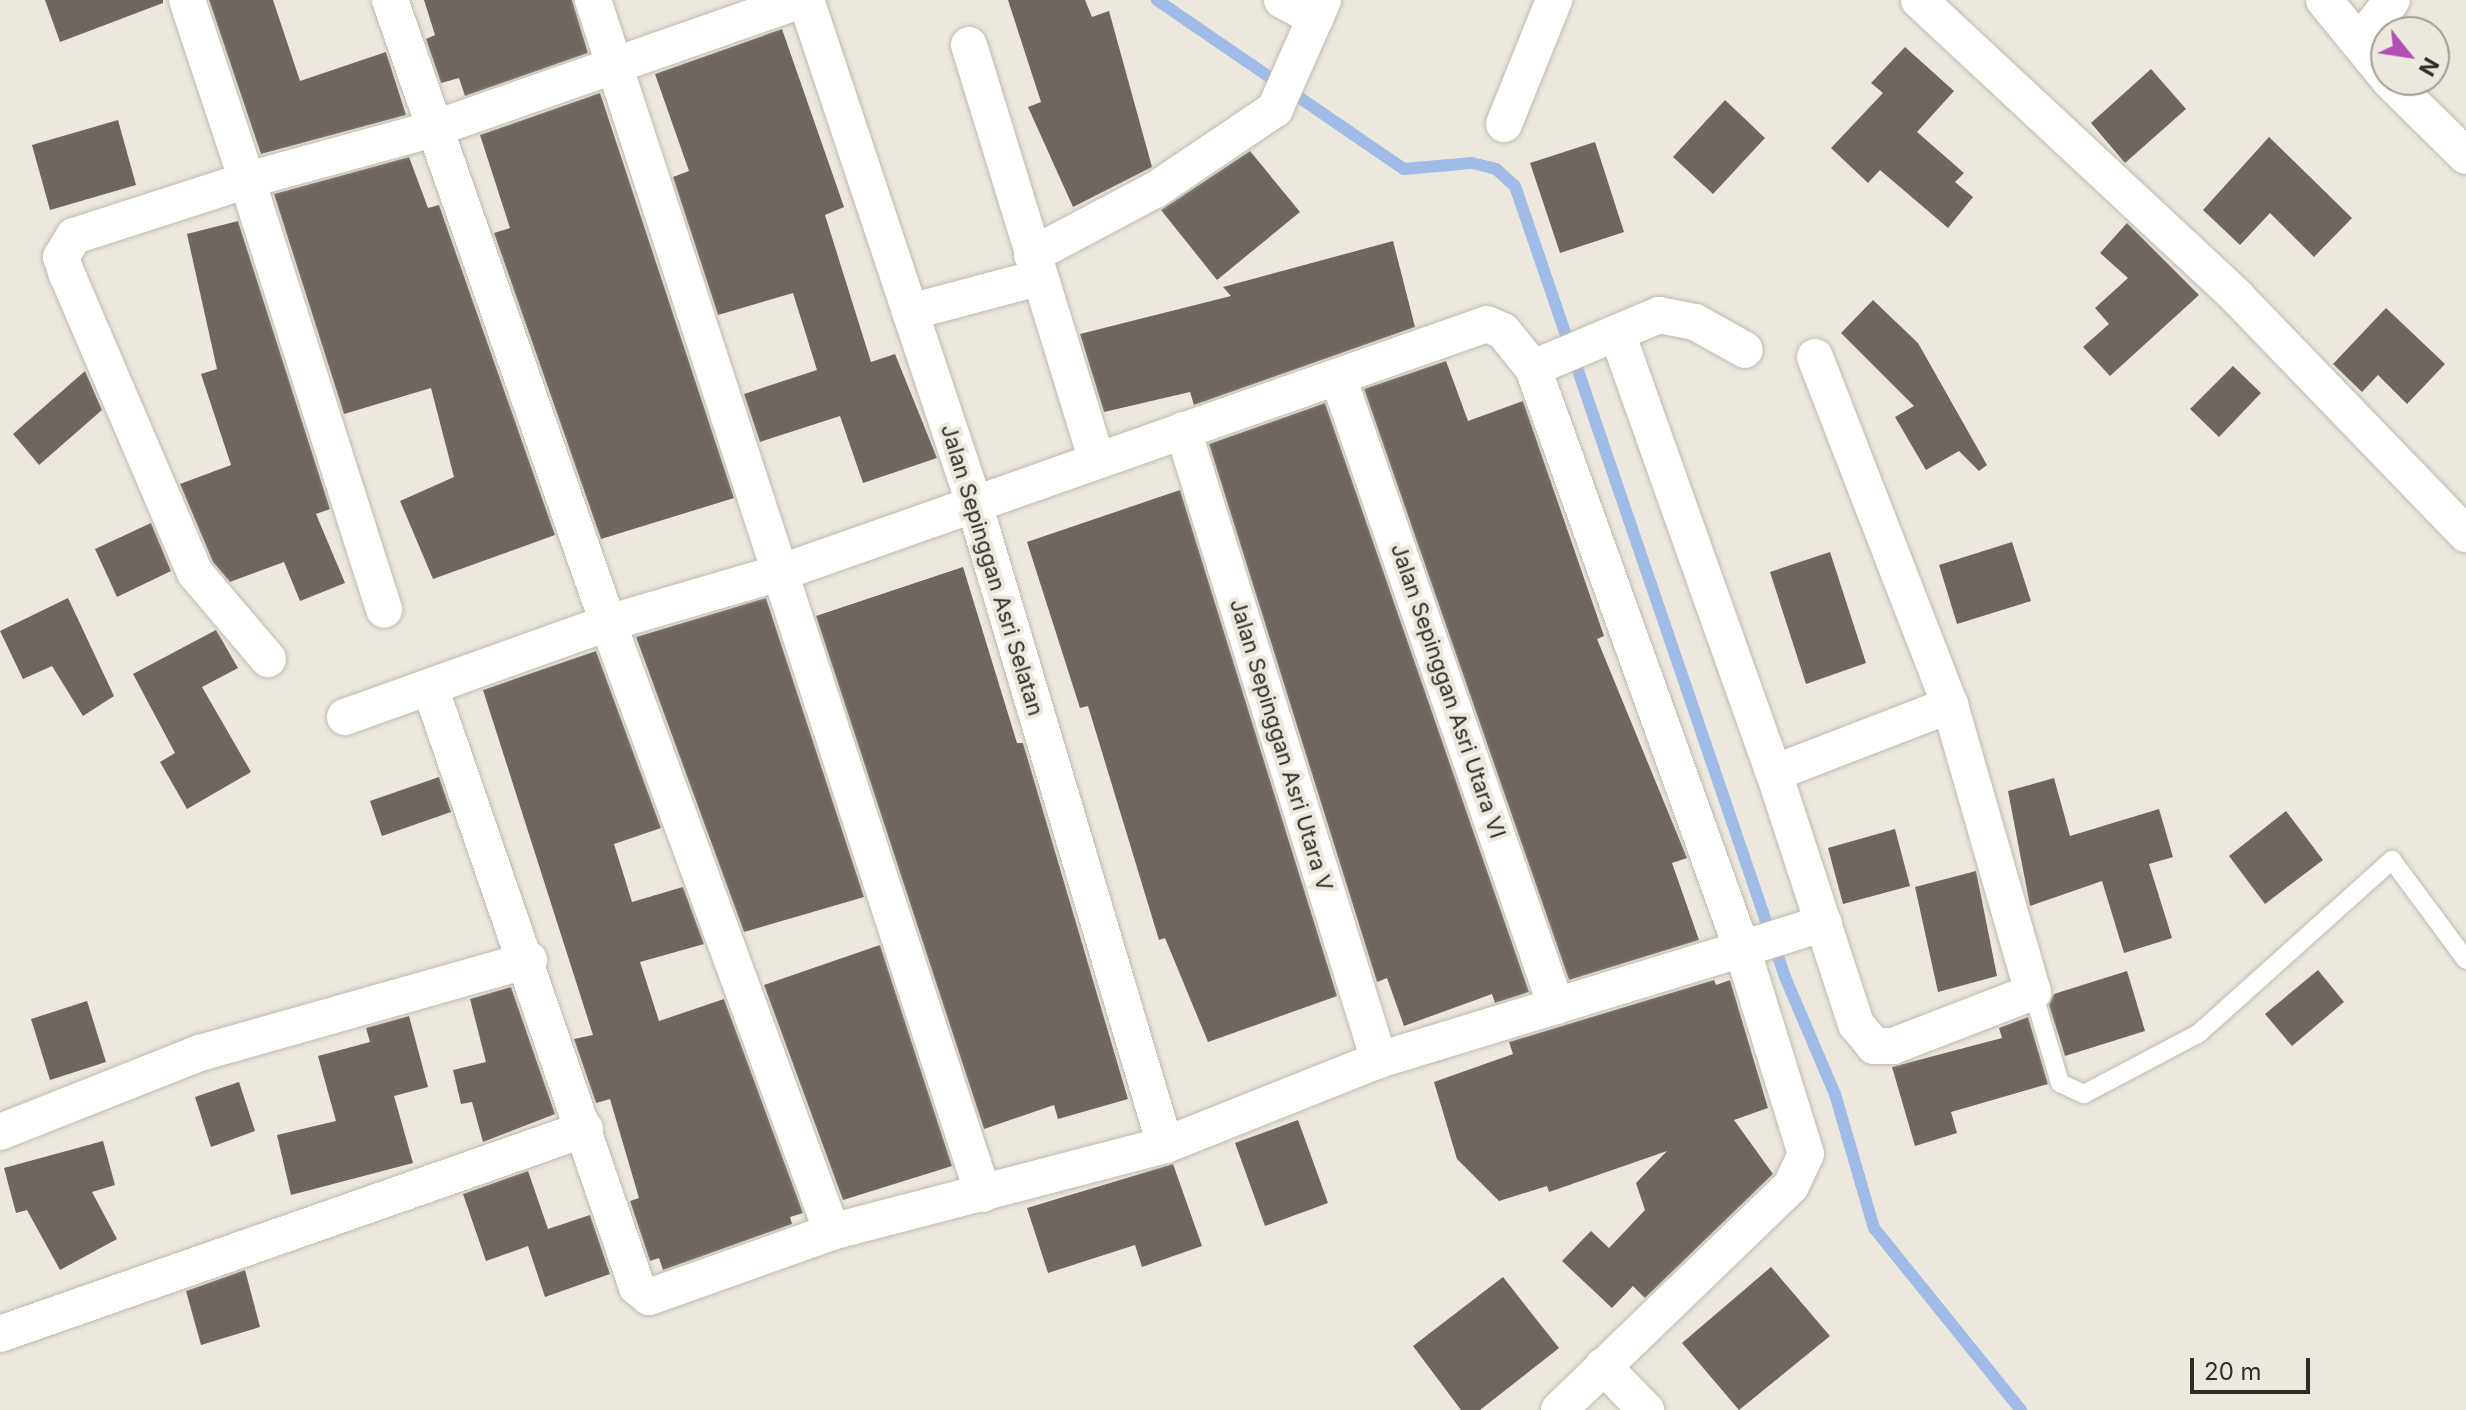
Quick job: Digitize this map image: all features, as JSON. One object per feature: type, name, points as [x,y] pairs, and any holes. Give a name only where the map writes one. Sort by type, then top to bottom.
[{"type":"street","points":[[187,0],[384,610]]},
{"type":"street","points":[[390,0],[608,623],[832,1232]]},
{"type":"street","points":[[593,0],[983,1194]]},
{"type":"street","points":[[268,659],[195,573],[61,257],[74,236],[247,180],[433,129],[615,63],[804,0]]},
{"type":"street","name":"Jalan Sepinggan Asri Selatan","points":[[804,0],[973,500],[1165,1145]]},
{"type":"street","points":[[910,312],[1035,266],[1275,109],[1320,9],[1282,0]]},
{"type":"street","points":[[1504,124],[1554,0]]},
{"type":"street","points":[[1919,0],[2236,296],[2466,534]]},
{"type":"street","points":[[2324,0],[2370,56]]},
{"type":"street","points":[[2359,43],[2392,0]]},
{"type":"street","points":[[969,45],[1096,459]]},
{"type":"street","points":[[2406,96],[2466,156]]},
{"type":"street","points":[[1533,368],[1617,333],[1675,316],[1745,350]]},
{"type":"street","points":[[345,717],[608,623],[782,572],[973,500],[1487,324],[1503,331],[1533,368],[1745,949],[1806,1154],[1791,1186],[1756,1224],[1559,1410]]},
{"type":"street","points":[[1617,333],[1774,773],[1819,924],[1856,1024],[1874,1046],[1893,1046],[2033,992],[1950,705],[1815,357]]},
{"type":"street","name":"Jalan Sepinggan Asri Utara VI","points":[[1338,377],[1556,1006]]},
{"type":"street","name":"Jalan Sepinggan Asri Utara V","points":[[1183,430],[1379,1060]]},
{"type":"street","points":[[430,687],[529,960],[637,1287],[649,1297],[832,1232],[1165,1145],[1379,1060],[1819,924]]},
{"type":"street","points":[[1774,773],[1950,705]]},
{"type":"street","points":[[0,1132],[200,1053],[529,960]]},
{"type":"street","points":[[0,1334],[585,1129]]},
{"type":"street","points":[[1603,1366],[1646,1410]]},
{"type":"lane","points":[[2033,992],[2060,1083],[2084,1094],[2198,1034],[2392,860],[2466,960]]},
{"type":"building","points":[[45,0],[163,0],[163,3],[60,42]]},
{"type":"building","points":[[209,0],[273,0],[300,81],[386,52],[406,115],[261,154]]},
{"type":"building","points":[[424,0],[572,0],[588,53],[465,96],[459,78],[441,83],[426,39],[435,35]]},
{"type":"building","points":[[1008,0],[1085,0],[1092,17],[1109,11],[1152,167],[1073,207],[1028,107],[1041,102]]},
{"type":"building","points":[[782,29],[844,207],[825,215],[871,362],[895,354],[937,458],[863,483],[840,416],[760,442],[744,394],[817,370],[793,293],[718,315],[673,177],[689,171],[655,74]]},
{"type":"building","points":[[1905,47],[1954,91],[1917,132],[1964,173],[1955,182],[1973,197],[1948,228],[1880,170],[1868,183],[1831,148],[1883,93],[1871,83]]},
{"type":"building","points":[[2151,69],[2186,109],[2125,163],[2091,123]]},
{"type":"building","points":[[600,93],[734,498],[601,539],[494,233],[510,228],[480,135]]},
{"type":"building","points":[[1725,100],[1765,138],[1713,194],[1673,157]]},
{"type":"building","points":[[118,120],[136,185],[50,210],[32,145]]},
{"type":"building","points":[[2269,137],[2352,218],[2314,257],[2270,213],[2240,245],[2203,210]]},
{"type":"building","points":[[1595,142],[1624,232],[1560,253],[1530,163]]},
{"type":"building","points":[[1250,151],[1300,212],[1217,280],[1161,210]]},
{"type":"building","points":[[409,157],[428,208],[439,205],[555,535],[433,579],[400,501],[454,477],[431,388],[344,414],[274,194]]},
{"type":"building","points":[[238,221],[330,509],[316,514],[345,583],[300,601],[284,562],[230,582],[213,562],[180,484],[231,465],[201,374],[217,369],[187,234]]},
{"type":"building","points":[[2127,223],[2199,295],[2110,376],[2083,347],[2109,324],[2095,308],[2128,278],[2100,253]]},
{"type":"building","points":[[1393,241],[1415,327],[1194,405],[1190,392],[1104,412],[1080,334],[1231,296],[1223,287]]},
{"type":"building","points":[[1873,300],[1918,343],[1987,465],[1979,471],[1959,451],[1926,470],[1895,417],[1914,406],[1841,333]]},
{"type":"building","points":[[2386,308],[2445,364],[2407,404],[2378,375],[2362,392],[2333,364]]},
{"type":"building","points":[[1446,361],[1468,421],[1523,401],[1604,636],[1597,639],[1687,858],[1672,863],[1699,940],[1569,980],[1364,389]]},
{"type":"building","points":[[2233,366],[2261,393],[2219,437],[2190,409]]},
{"type":"building","points":[[85,371],[102,410],[39,465],[13,434]]},
{"type":"building","points":[[1325,403],[1529,992],[1495,1003],[1492,994],[1404,1026],[1387,978],[1377,982],[1209,444]]},
{"type":"building","points":[[1180,490],[1337,996],[1208,1042],[1165,938],[1159,940],[1088,706],[1080,708],[1027,542]]},
{"type":"building","points":[[151,523],[171,571],[117,597],[95,549]]},
{"type":"building","points":[[2012,542],[2031,601],[1957,624],[1939,565]]},
{"type":"building","points":[[1830,552],[1866,663],[1806,684],[1770,572]]},
{"type":"building","points":[[963,567],[1017,743],[1023,743],[1128,1099],[1058,1119],[1054,1105],[984,1129],[816,616]]},
{"type":"building","points":[[68,598],[114,696],[83,716],[52,666],[23,679],[0,631]]},
{"type":"building","points":[[766,598],[864,897],[744,932],[636,637]]},
{"type":"building","points":[[216,630],[238,668],[202,687],[251,772],[187,809],[160,762],[175,753],[133,674]]},
{"type":"building","points":[[596,651],[661,828],[614,844],[632,902],[683,887],[704,944],[640,962],[659,1021],[724,999],[803,1213],[790,1217],[792,1224],[663,1270],[659,1258],[650,1261],[630,1201],[639,1198],[610,1099],[596,1103],[574,1039],[593,1035],[483,690]]},
{"type":"building","points":[[439,777],[451,812],[382,836],[370,801]]},
{"type":"building","points":[[2054,778],[2070,836],[2159,809],[2173,857],[2149,864],[2172,938],[2124,953],[2102,881],[2030,906],[2008,791]]},
{"type":"building","points":[[2286,811],[2323,860],[2265,904],[2229,856]]},
{"type":"building","points":[[1895,829],[1910,886],[1843,904],[1828,848]]},
{"type":"building","points":[[1976,871],[1997,976],[1938,992],[1915,887]]},
{"type":"building","points":[[880,945],[952,1166],[843,1200],[764,985]]},
{"type":"building","points":[[2318,970],[2344,1002],[2292,1046],[2265,1014]]},
{"type":"building","points":[[2127,971],[2145,1031],[2065,1056],[2049,1005],[2054,994]]},
{"type":"building","points":[[1714,980],[1716,985],[1730,980],[1768,1108],[1734,1120],[1773,1174],[1645,1298],[1633,1286],[1612,1308],[1562,1261],[1591,1231],[1609,1248],[1645,1210],[1636,1183],[1667,1151],[1549,1192],[1547,1186],[1499,1201],[1457,1159],[1434,1082],[1513,1054],[1509,1042]]},
{"type":"building","points":[[511,987],[555,1114],[483,1142],[472,1102],[461,1104],[453,1070],[486,1062],[470,999]]},
{"type":"building","points":[[87,1001],[106,1062],[50,1080],[31,1019]]},
{"type":"building","points":[[409,1016],[428,1087],[394,1096],[413,1163],[291,1195],[277,1135],[336,1121],[318,1056],[370,1042],[366,1028]]},
{"type":"building","points":[[2028,1017],[2048,1084],[1951,1112],[1957,1133],[1915,1146],[1892,1067],[2002,1038],[1999,1028]]},
{"type":"building","points":[[239,1082],[255,1131],[211,1147],[195,1097]]},
{"type":"building","points":[[1298,1120],[1328,1203],[1265,1226],[1235,1143]]},
{"type":"building","points":[[103,1141],[115,1185],[92,1192],[117,1239],[60,1270],[27,1210],[16,1213],[4,1168]]},
{"type":"building","points":[[1173,1164],[1202,1246],[1142,1267],[1135,1245],[1048,1273],[1027,1208]]},
{"type":"building","points":[[528,1171],[548,1229],[590,1215],[610,1274],[545,1297],[528,1246],[486,1261],[463,1194]]},
{"type":"building","points":[[1771,1267],[1830,1336],[1739,1410],[1682,1343]]},
{"type":"building","points":[[245,1270],[260,1327],[201,1345],[186,1291]]},
{"type":"building","points":[[1503,1277],[1559,1348],[1480,1410],[1461,1410],[1413,1346]]},
{"type":"waterway","points":[[1157,0],[1404,169],[1472,163],[1496,169],[1515,186],[1785,977],[1835,1094],[1874,1228],[2021,1410]]}]
